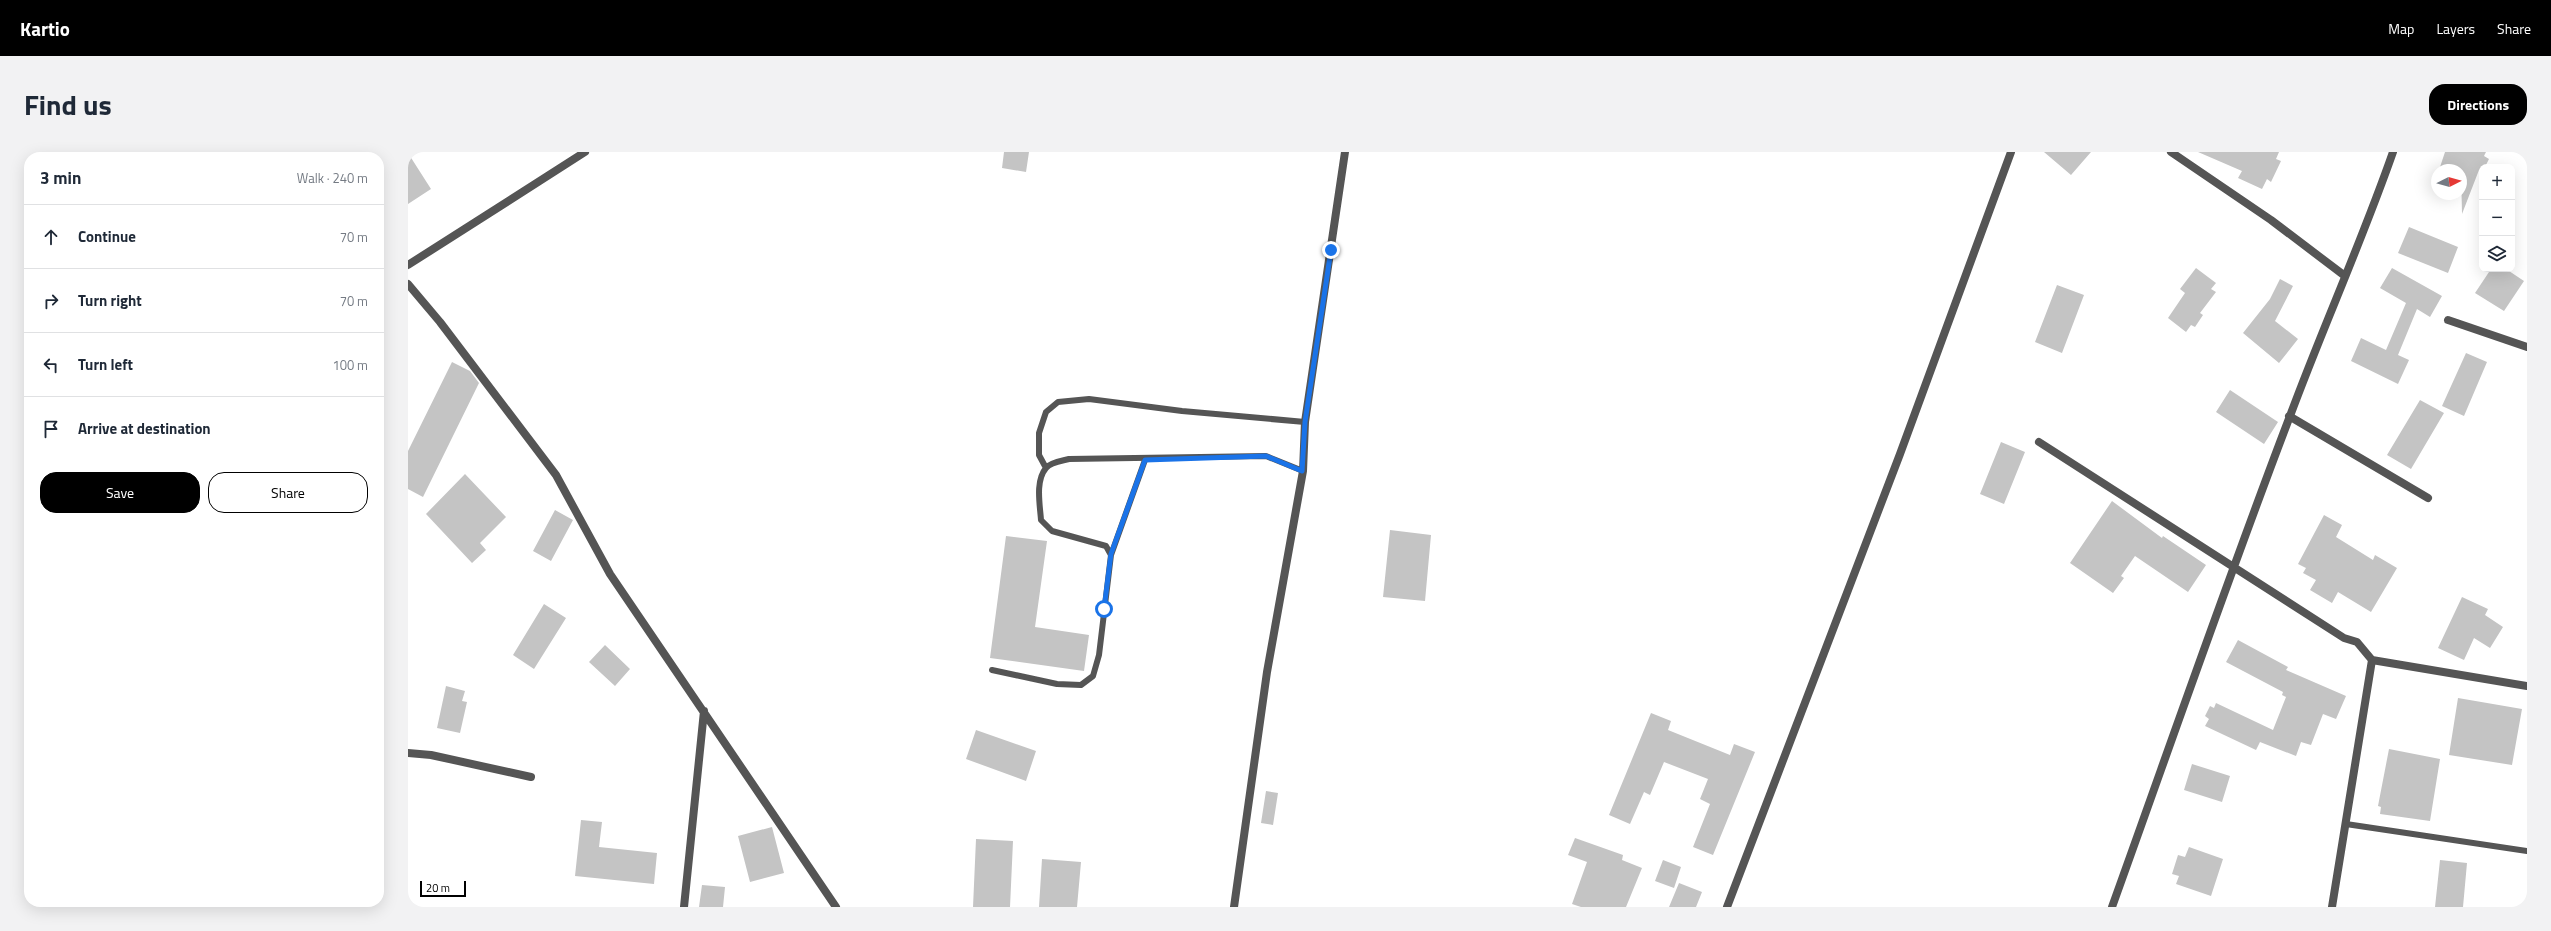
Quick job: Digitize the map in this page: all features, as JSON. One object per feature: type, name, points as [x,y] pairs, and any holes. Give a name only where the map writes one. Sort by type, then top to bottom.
[{"type":"street","points":[[408,265],[452,235],[585,152]]},
{"type":"street","points":[[1234,907],[1266,672],[1302,471],[1305,422],[1345,152]]},
{"type":"street","points":[[1727,907],[1897,462],[2011,152]]},
{"type":"street","points":[[2171,152],[2271,220],[2345,276]]},
{"type":"street","points":[[2112,907],[2289,416],[2345,276],[2367,228],[2393,152]]},
{"type":"street","points":[[408,284],[445,328],[556,475],[610,574],[836,907]]},
{"type":"street","points":[[2448,320],[2527,347]]},
{"type":"street","points":[[2289,416],[2428,498]]},
{"type":"street","points":[[2039,442],[2344,638],[2357,642],[2372,660],[2527,686]]},
{"type":"street","points":[[2332,907],[2372,660]]},
{"type":"street","points":[[684,907],[704,711]]},
{"type":"street","points":[[408,753],[431,755],[532,777]]},
{"type":"lane","points":[[1046,468],[1039,455],[1039,433],[1046,412],[1058,402],[1089,399],[1182,411],[1305,422]]},
{"type":"lane","points":[[1111,554],[1106,546],[1052,531],[1041,520],[1040,482],[1046,468],[1056,462],[1069,459],[1145,460],[1266,456],[1302,471]]},
{"type":"lane","points":[[992,670],[1057,684],[1080,685],[1093,676],[1099,655],[1111,554],[1145,460]]},
{"type":"lane","points":[[2346,824],[2527,851]]},
{"type":"building","points":[[1004,152],[1029,152],[1026,172],[1002,168]]},
{"type":"building","points":[[2044,152],[2091,152],[2071,175]]},
{"type":"building","points":[[2198,152],[2279,152],[2276,159],[2281,161],[2271,182],[2267,179],[2262,189],[2238,178],[2242,171]]},
{"type":"building","points":[[2445,152],[2486,152],[2484,156],[2489,159],[2486,164],[2479,164],[2479,170],[2462,214],[2462,200],[2467,200],[2467,164],[2441,164]]},
{"type":"building","points":[[408,153],[431,189],[408,204]]},
{"type":"building","points":[[2409,227],[2458,247],[2448,273],[2398,253]]},
{"type":"building","points":[[2196,268],[2216,283],[2211,289],[2216,292],[2200,313],[2203,315],[2195,327],[2191,325],[2186,332],[2168,318],[2185,293],[2180,289]]},
{"type":"building","points":[[2392,268],[2442,296],[2430,317],[2417,309],[2398,355],[2409,360],[2398,384],[2351,361],[2361,338],[2386,350],[2406,303],[2380,288]]},
{"type":"building","points":[[2489,272],[2510,272],[2524,281],[2504,311],[2475,293]]},
{"type":"building","points":[[2280,279],[2293,286],[2275,321],[2298,339],[2279,363],[2243,333],[2270,299]]},
{"type":"building","points":[[2057,285],[2084,295],[2062,353],[2035,342]]},
{"type":"building","points":[[2466,353],[2487,362],[2464,416],[2442,406]]},
{"type":"building","points":[[452,362],[470,371],[479,383],[423,497],[408,489],[408,451]]},
{"type":"building","points":[[2230,390],[2278,422],[2264,444],[2216,412]]},
{"type":"building","points":[[2420,400],[2444,413],[2411,469],[2387,455]]},
{"type":"building","points":[[2001,442],[2025,452],[2004,504],[1980,494]]},
{"type":"building","points":[[465,474],[506,517],[480,543],[486,550],[472,563],[426,514]]},
{"type":"building","points":[[2112,501],[2162,538],[2163,536],[2206,565],[2188,592],[2135,556],[2121,576],[2124,578],[2113,593],[2070,563]]},
{"type":"building","points":[[555,510],[573,520],[551,561],[533,551]]},
{"type":"building","points":[[2324,515],[2342,525],[2336,537],[2373,560],[2375,555],[2397,568],[2371,612],[2338,592],[2332,603],[2310,590],[2316,580],[2303,573],[2306,568],[2298,564]]},
{"type":"building","points":[[1390,530],[1431,535],[1425,601],[1383,597]]},
{"type":"building","points":[[1006,536],[1047,541],[1035,627],[1089,635],[1084,671],[990,658]]},
{"type":"building","points":[[2462,597],[2488,609],[2485,615],[2503,627],[2490,648],[2474,638],[2464,660],[2438,648]]},
{"type":"building","points":[[544,604],[566,618],[534,669],[513,655]]},
{"type":"building","points":[[2238,640],[2288,667],[2286,670],[2346,696],[2336,719],[2323,714],[2311,745],[2301,742],[2296,756],[2260,742],[2256,750],[2205,726],[2209,719],[2205,716],[2210,706],[2214,708],[2216,703],[2273,730],[2286,697],[2282,695],[2283,692],[2226,662]]},
{"type":"building","points":[[605,645],[630,669],[615,686],[589,662]]},
{"type":"building","points":[[446,686],[465,691],[462,701],[467,702],[460,733],[437,728]]},
{"type":"building","points":[[2458,698],[2522,709],[2512,765],[2449,755]]},
{"type":"building","points":[[1651,713],[1671,721],[1668,730],[1730,755],[1734,744],[1755,752],[1713,855],[1693,847],[1710,804],[1700,799],[1708,779],[1664,762],[1650,795],[1644,792],[1630,824],[1609,815]]},
{"type":"building","points":[[976,730],[1036,751],[1026,781],[966,759]]},
{"type":"building","points":[[2389,749],[2440,759],[2430,821],[2380,814],[2381,807],[2378,806]]},
{"type":"building","points":[[2192,764],[2230,776],[2222,802],[2184,790]]},
{"type":"building","points":[[1266,791],[1278,793],[1273,825],[1261,823]]},
{"type":"building","points":[[581,820],[602,822],[599,847],[657,853],[654,884],[575,876]]},
{"type":"building","points":[[772,827],[784,873],[750,882],[738,836]]},
{"type":"building","points":[[1575,838],[1623,855],[1622,860],[1642,868],[1626,907],[1581,907],[1572,904],[1587,862],[1568,855]]},
{"type":"building","points":[[976,839],[1013,841],[1010,907],[973,907]]},
{"type":"building","points":[[2189,847],[2223,859],[2211,896],[2176,884],[2179,876],[2172,874],[2178,855],[2185,857]]},
{"type":"building","points":[[1042,859],[1081,862],[1077,907],[1039,907]]},
{"type":"building","points":[[1663,860],[1681,867],[1674,888],[1655,881]]},
{"type":"building","points":[[2440,860],[2467,863],[2463,907],[2435,907]]},
{"type":"building","points":[[1679,883],[1702,892],[1696,907],[1669,907]]},
{"type":"building","points":[[702,885],[725,887],[723,907],[699,907]]},
{"type":"route","points":[[1104,609],[1111,554],[1145,460],[1266,456],[1302,471],[1305,422],[1331,250]]}]
